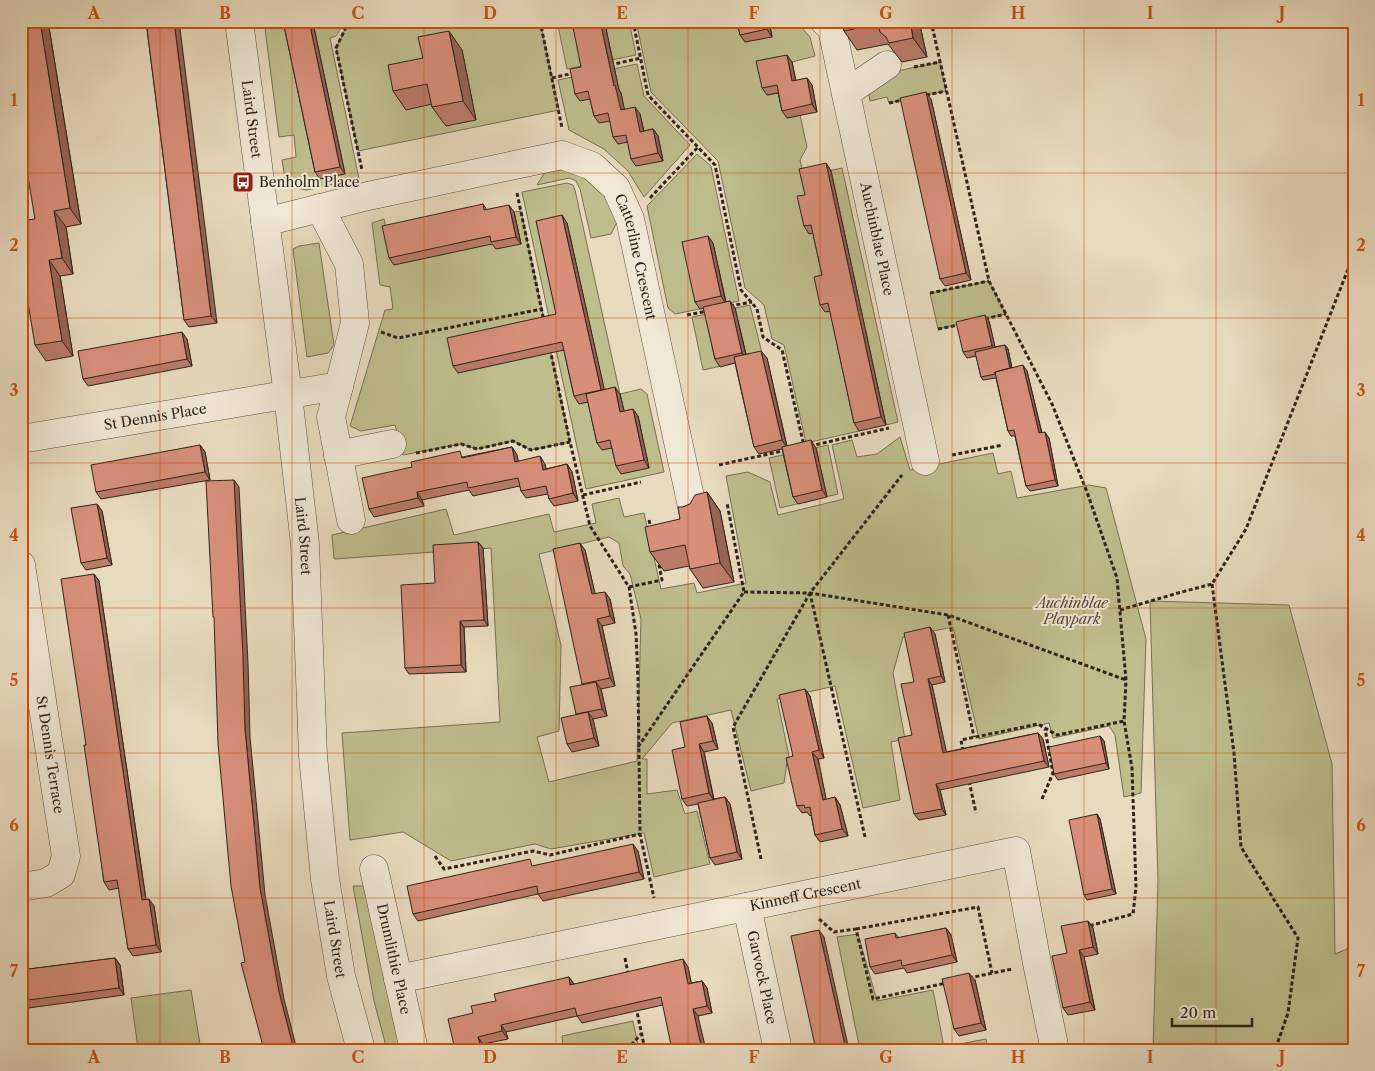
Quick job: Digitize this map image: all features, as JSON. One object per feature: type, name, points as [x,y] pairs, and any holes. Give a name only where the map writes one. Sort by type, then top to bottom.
[{"type":"street","name":"Laird Street","points":[[239,21],[288,395],[305,544],[313,756],[325,879],[341,976],[361,1050]]},
{"type":"street","name":"Auchinblae Place","points":[[824,21],[832,29],[926,460]]},
{"type":"street","points":[[846,93],[887,66]]},
{"type":"street","points":[[265,222],[368,196],[562,155]]},
{"type":"street","name":"Catterline Crescent","points":[[562,155],[592,166],[610,182],[616,188],[630,219],[693,511]]},
{"type":"street","points":[[320,208],[349,264],[355,323],[331,417],[351,520]]},
{"type":"street","points":[[288,395],[339,386]]},
{"type":"street","name":"St Dennis Place","points":[[21,439],[288,395]]},
{"type":"street","points":[[338,455],[392,444]]},
{"type":"street","name":"St Dennis Terrace","points":[[21,565],[66,856],[61,874],[46,883],[21,887]]},
{"type":"street","name":"Kinneff Crescent","points":[[398,980],[1016,851],[1055,1050]]},
{"type":"street","name":"Drumlithie Place","points":[[374,869],[414,1050]]},
{"type":"street","name":"Garvock Place","points":[[747,907],[778,1050]]},
{"type":"path","points":[[349,21],[336,48],[368,196]]},
{"type":"path","points":[[540,21],[563,133],[562,155]]},
{"type":"path","points":[[633,21],[648,95],[715,165],[742,290],[758,309],[763,337],[782,350],[804,447],[917,422]]},
{"type":"path","points":[[931,21],[989,281],[1052,404],[1084,484],[1117,578],[1126,680],[1124,721],[1132,768],[1136,887],[1133,914],[1086,926]]},
{"type":"path","points":[[605,66],[641,58]]},
{"type":"path","points":[[552,78],[579,72]]},
{"type":"path","points":[[917,97],[946,91]]},
{"type":"path","points":[[889,103],[908,99]]},
{"type":"path","points":[[630,219],[698,147]]},
{"type":"path","points":[[512,165],[546,328]]},
{"type":"path","points":[[1275,1050],[1288,1013],[1298,938],[1241,847],[1234,753],[1212,584],[1246,529],[1354,254]]},
{"type":"path","points":[[930,293],[989,281]]},
{"type":"path","points":[[724,308],[752,302]]},
{"type":"path","points":[[355,323],[398,338],[542,309]]},
{"type":"path","points":[[687,315],[715,310]]},
{"type":"path","points":[[977,321],[1006,314]]},
{"type":"path","points":[[938,330],[967,323]]},
{"type":"path","points":[[550,347],[590,526],[629,587],[636,634],[640,834],[659,925]]},
{"type":"path","points":[[392,444],[403,455],[461,444],[477,449],[514,441],[532,450],[570,442]]},
{"type":"path","points":[[760,859],[732,727],[810,592],[910,464],[1003,444]]},
{"type":"path","points":[[719,464],[794,449]]},
{"type":"path","points":[[584,495],[641,482]]},
{"type":"path","points":[[638,747],[744,592],[727,504]]},
{"type":"path","points":[[649,520],[653,537]]},
{"type":"path","points":[[629,587],[662,580],[656,554]]},
{"type":"path","points":[[1120,610],[1212,584]]},
{"type":"path","points":[[744,592],[810,592],[948,615],[1126,680]]},
{"type":"path","points":[[810,592],[865,836]]},
{"type":"path","points":[[948,615],[974,738]]},
{"type":"path","points":[[965,758],[961,740],[1038,724],[1057,735],[1124,721]]},
{"type":"path","points":[[1042,799],[1054,773],[1045,728]]},
{"type":"path","points":[[968,776],[976,813]]},
{"type":"path","points":[[435,856],[444,869],[532,851],[550,854],[640,834]]},
{"type":"path","points":[[809,894],[814,914],[834,932],[978,906],[992,973]]},
{"type":"path","points":[[856,929],[873,999],[946,983]]},
{"type":"path","points":[[620,933],[630,979]]},
{"type":"path","points":[[965,979],[1037,964]]},
{"type":"path","points":[[636,1006],[645,1050]]},
{"type":"path","points":[[627,1050],[641,1034]]},
{"type":"green space","points":[[264,21],[341,21],[342,26],[336,36],[330,38],[359,179],[307,190],[295,188],[285,179],[282,160],[296,157],[294,135],[279,137]]},
{"type":"green space","points":[[349,21],[540,21],[559,110],[358,151],[336,48]]},
{"type":"green space","points":[[557,21],[629,21],[636,55],[567,69]]},
{"type":"green space","points":[[636,21],[796,21],[810,37],[815,56],[792,62],[767,95],[782,92],[787,118],[800,115],[807,147],[800,160],[804,176],[842,168],[898,422],[886,425],[879,395],[852,401],[859,431],[806,443],[784,345],[772,339],[764,305],[745,288],[718,161],[651,92]]},
{"type":"green space","points":[[940,62],[946,91],[889,103],[887,97],[870,101],[868,88],[892,72]]},
{"type":"green space","points":[[637,64],[644,96],[690,145],[644,197],[628,171],[604,149],[569,130],[558,80]]},
{"type":"green space","points":[[697,154],[711,166],[739,301],[675,314],[668,308],[647,206]]},
{"type":"green space","points":[[546,170],[572,170],[597,182],[612,202],[618,220],[611,234],[591,238],[580,189],[576,181],[569,178],[537,185]]},
{"type":"green space","points":[[567,183],[573,185],[575,190],[620,394],[641,389],[647,394],[664,472],[586,489],[522,192]]},
{"type":"green space","points":[[521,211],[570,442],[531,450],[513,441],[477,449],[461,444],[403,455],[395,425],[361,431],[350,426],[385,310],[393,309],[390,287],[380,285],[372,223],[384,219],[394,264],[495,243],[521,244],[514,212]]},
{"type":"green space","points":[[319,243],[334,345],[328,353],[307,357],[293,249],[299,246]]},
{"type":"green space","points":[[989,281],[1006,314],[938,329],[930,293]]},
{"type":"green space","points":[[750,305],[763,357],[703,370],[692,317]]},
{"type":"green space","name":"Auchinblae Playpark","points":[[900,437],[910,470],[993,453],[998,474],[1011,471],[1017,498],[1089,485],[1106,488],[1146,639],[1141,793],[1124,797],[1115,735],[1109,726],[1053,738],[1049,723],[979,739],[953,627],[903,637],[893,673],[905,739],[891,742],[900,800],[863,808],[835,686],[777,699],[790,761],[787,762],[784,783],[751,791],[731,710],[672,723],[642,759],[647,759],[647,794],[677,790],[685,814],[697,811],[710,864],[654,877],[644,833],[551,849],[535,844],[451,861],[403,832],[350,840],[342,733],[500,722],[491,548],[334,559],[332,535],[446,509],[454,535],[549,514],[554,532],[596,523],[592,504],[619,498],[624,517],[644,513],[661,589],[694,583],[697,593],[746,583],[726,476],[748,472],[770,482],[778,515],[844,499],[832,445],[852,440],[857,457],[877,454]],"holes":[[[609,537],[619,543],[623,566],[630,574],[641,619],[637,761],[549,782],[537,737],[559,731],[561,645],[539,554]]]},
{"type":"green space","points":[[828,445],[838,494],[780,508],[769,458]]},
{"type":"green space","points":[[1150,601],[1289,605],[1332,764],[1335,954],[1354,946],[1354,1050],[1153,1050],[1158,881]]},
{"type":"green space","points":[[353,886],[365,886],[404,1050],[387,1050],[374,1001]]},
{"type":"green space","points":[[858,934],[877,1001],[933,990],[944,1047],[986,1039],[988,1050],[860,1050],[837,937]]},
{"type":"green space","points":[[191,990],[201,1050],[126,1050],[138,1048],[131,998]]},
{"type":"green space","points":[[633,1021],[639,1050],[563,1050],[562,1036]]},
{"type":"building","points":[[21,21],[40,21],[70,208],[54,211],[62,258],[49,260],[62,341],[35,345],[21,261],[21,237],[27,236],[25,220],[35,219],[21,135]]},
{"type":"building","points":[[146,21],[174,21],[211,316],[184,320]]},
{"type":"building","points":[[283,21],[309,21],[340,167],[315,172]]},
{"type":"building","points":[[580,21],[600,21],[621,110],[635,107],[640,132],[653,129],[658,153],[631,159],[626,135],[613,137],[608,113],[594,116],[588,91],[575,94],[570,69],[581,67],[573,27],[581,26]]},
{"type":"building","points":[[737,21],[765,21],[767,29],[740,35]]},
{"type":"building","points":[[842,21],[910,21],[913,38],[889,43],[880,32],[878,24],[844,31]]},
{"type":"building","points":[[449,31],[463,101],[432,107],[427,84],[393,91],[388,65],[423,58],[418,37]]},
{"type":"building","points":[[787,55],[792,81],[807,78],[812,104],[782,111],[777,85],[762,88],[756,61]]},
{"type":"building","points":[[926,92],[966,273],[940,279],[900,98]]},
{"type":"building","points":[[826,163],[881,417],[854,423],[828,303],[820,305],[814,277],[822,275],[811,225],[804,226],[797,196],[805,195],[799,169]]},
{"type":"building","points":[[483,204],[484,210],[509,205],[516,237],[491,242],[490,236],[389,258],[382,226]]},
{"type":"building","points":[[562,215],[601,390],[574,396],[562,342],[453,366],[447,338],[556,314],[536,221]]},
{"type":"building","points":[[708,236],[721,296],[695,302],[682,242]]},
{"type":"building","points":[[730,301],[742,353],[715,359],[703,307]]},
{"type":"building","points":[[985,315],[992,346],[963,352],[956,322]]},
{"type":"building","points":[[182,332],[187,359],[83,379],[78,351]]},
{"type":"building","points":[[1005,345],[1010,368],[981,377],[975,352]]},
{"type":"building","points":[[761,351],[782,440],[754,447],[734,357]]},
{"type":"building","points":[[1023,365],[1039,433],[1045,432],[1055,480],[1026,486],[1014,430],[1008,431],[995,372]]},
{"type":"building","points":[[615,387],[620,412],[633,409],[644,460],[616,466],[610,440],[597,443],[586,394]]},
{"type":"building","points":[[811,440],[822,490],[793,497],[782,447]]},
{"type":"building","points":[[200,445],[205,472],[96,492],[91,465]]},
{"type":"building","points":[[512,447],[515,462],[540,456],[543,470],[567,464],[573,493],[549,499],[546,486],[521,491],[518,478],[468,488],[467,482],[417,492],[418,498],[369,509],[362,478],[412,467],[411,462],[460,451],[462,458]]},
{"type":"building","points":[[234,480],[245,729],[260,888],[279,992],[294,1050],[264,1050],[241,963],[245,962],[231,886],[218,743],[214,617],[206,481]]},
{"type":"building","points":[[707,492],[720,563],[690,569],[685,545],[650,552],[645,527],[680,519],[678,507],[690,504],[695,495]]},
{"type":"building","points":[[97,504],[107,558],[81,563],[71,508]]},
{"type":"building","points":[[478,542],[484,620],[460,621],[461,665],[405,668],[401,585],[435,583],[433,545]]},
{"type":"building","points":[[580,543],[592,594],[605,592],[610,616],[597,619],[610,678],[582,684],[553,549]]},
{"type":"building","points":[[94,574],[142,900],[149,899],[156,945],[128,949],[117,880],[104,882],[61,579]]},
{"type":"building","points":[[930,627],[941,676],[928,679],[943,753],[1038,733],[1044,761],[936,784],[942,809],[914,814],[898,738],[912,735],[901,684],[914,682],[904,633]]},
{"type":"building","points":[[596,682],[602,709],[576,714],[570,687]]},
{"type":"building","points":[[805,689],[819,750],[812,752],[823,800],[835,797],[842,829],[815,835],[810,807],[805,808],[804,805],[797,806],[786,758],[793,756],[779,695]]},
{"type":"building","points":[[588,712],[594,738],[567,744],[561,718]]},
{"type":"building","points":[[707,716],[713,741],[699,744],[709,793],[682,799],[672,750],[685,747],[680,722]]},
{"type":"building","points":[[1100,736],[1106,763],[1054,774],[1049,747]]},
{"type":"building","points":[[725,797],[737,852],[710,858],[698,803]]},
{"type":"building","points":[[1097,814],[1112,889],[1084,895],[1069,820]]},
{"type":"building","points":[[633,844],[639,872],[538,894],[537,886],[413,914],[407,886],[530,859],[532,866]]},
{"type":"building","points":[[1088,921],[1093,947],[1079,950],[1090,1002],[1063,1008],[1052,956],[1067,953],[1061,926]]},
{"type":"building","points":[[946,928],[952,955],[902,966],[901,960],[870,967],[865,939],[895,933],[896,938]]},
{"type":"building","points":[[819,930],[846,1050],[816,1050],[791,936]]},
{"type":"building","points":[[115,958],[119,988],[21,1001],[21,970]]},
{"type":"building","points":[[683,959],[688,984],[702,981],[707,1006],[693,1009],[702,1050],[672,1050],[661,997],[577,1016],[575,1008],[501,1025],[502,1031],[478,1037],[480,1044],[455,1050],[448,1019],[473,1013],[471,1006],[496,1001],[494,994],[569,977],[570,985]]},
{"type":"building","points":[[969,973],[981,1023],[954,1029],[942,979]]},
{"type":"place","name":"Benholm Place","points":[[243,182]]}]
